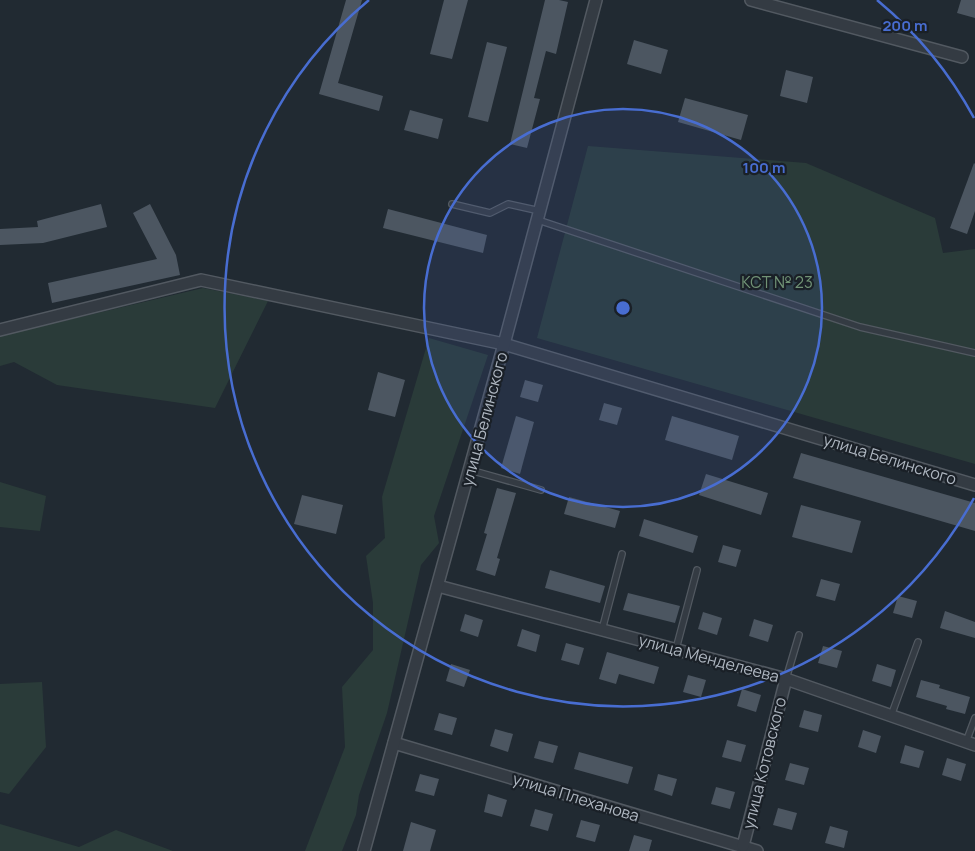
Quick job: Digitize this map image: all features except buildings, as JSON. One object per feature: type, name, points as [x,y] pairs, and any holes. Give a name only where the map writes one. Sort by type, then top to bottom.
[{"type":"street","points":[[0,330],[201,280],[504,344],[596,0]]},
{"type":"street","points":[[750,0],[962,57]]},
{"type":"street","name":"улица Белинского","points":[[364,851],[504,344],[975,485]]},
{"type":"street","name":"улица Менделеева","points":[[438,586],[786,679],[971,743]]},
{"type":"street","name":"улица Котовского","points":[[735,847],[786,679]]},
{"type":"street","name":"улица Плеханова","points":[[394,743],[735,847],[757,851]]},
{"type":"lane","points":[[452,204],[490,213],[508,204],[860,327],[975,353]]},
{"type":"lane","points":[[470,470],[541,490]]},
{"type":"lane","points":[[602,630],[622,554]]},
{"type":"lane","points":[[676,650],[697,570]]},
{"type":"lane","points":[[786,679],[799,635]]},
{"type":"lane","points":[[891,716],[918,642]]},
{"type":"lane","points":[[971,743],[975,718]]},
{"type":"green space","name":"КСТ № 23","points":[[588,146],[806,163],[935,218],[943,253],[975,249],[975,464],[537,338]]},
{"type":"green space","points":[[203,288],[268,301],[215,408],[57,385],[14,362],[0,366],[0,336]]},
{"type":"green space","points":[[429,338],[488,355],[434,516],[439,543],[421,565],[387,713],[359,795],[356,815],[342,851],[305,851],[345,747],[342,687],[373,650],[373,603],[366,556],[385,538],[382,497]]},
{"type":"green space","points":[[0,482],[46,496],[40,531],[0,527]]},
{"type":"green space","points":[[42,682],[46,747],[9,794],[0,792],[0,684]]},
{"type":"green space","points":[[0,824],[79,847],[116,830],[173,851],[0,851]]}]
